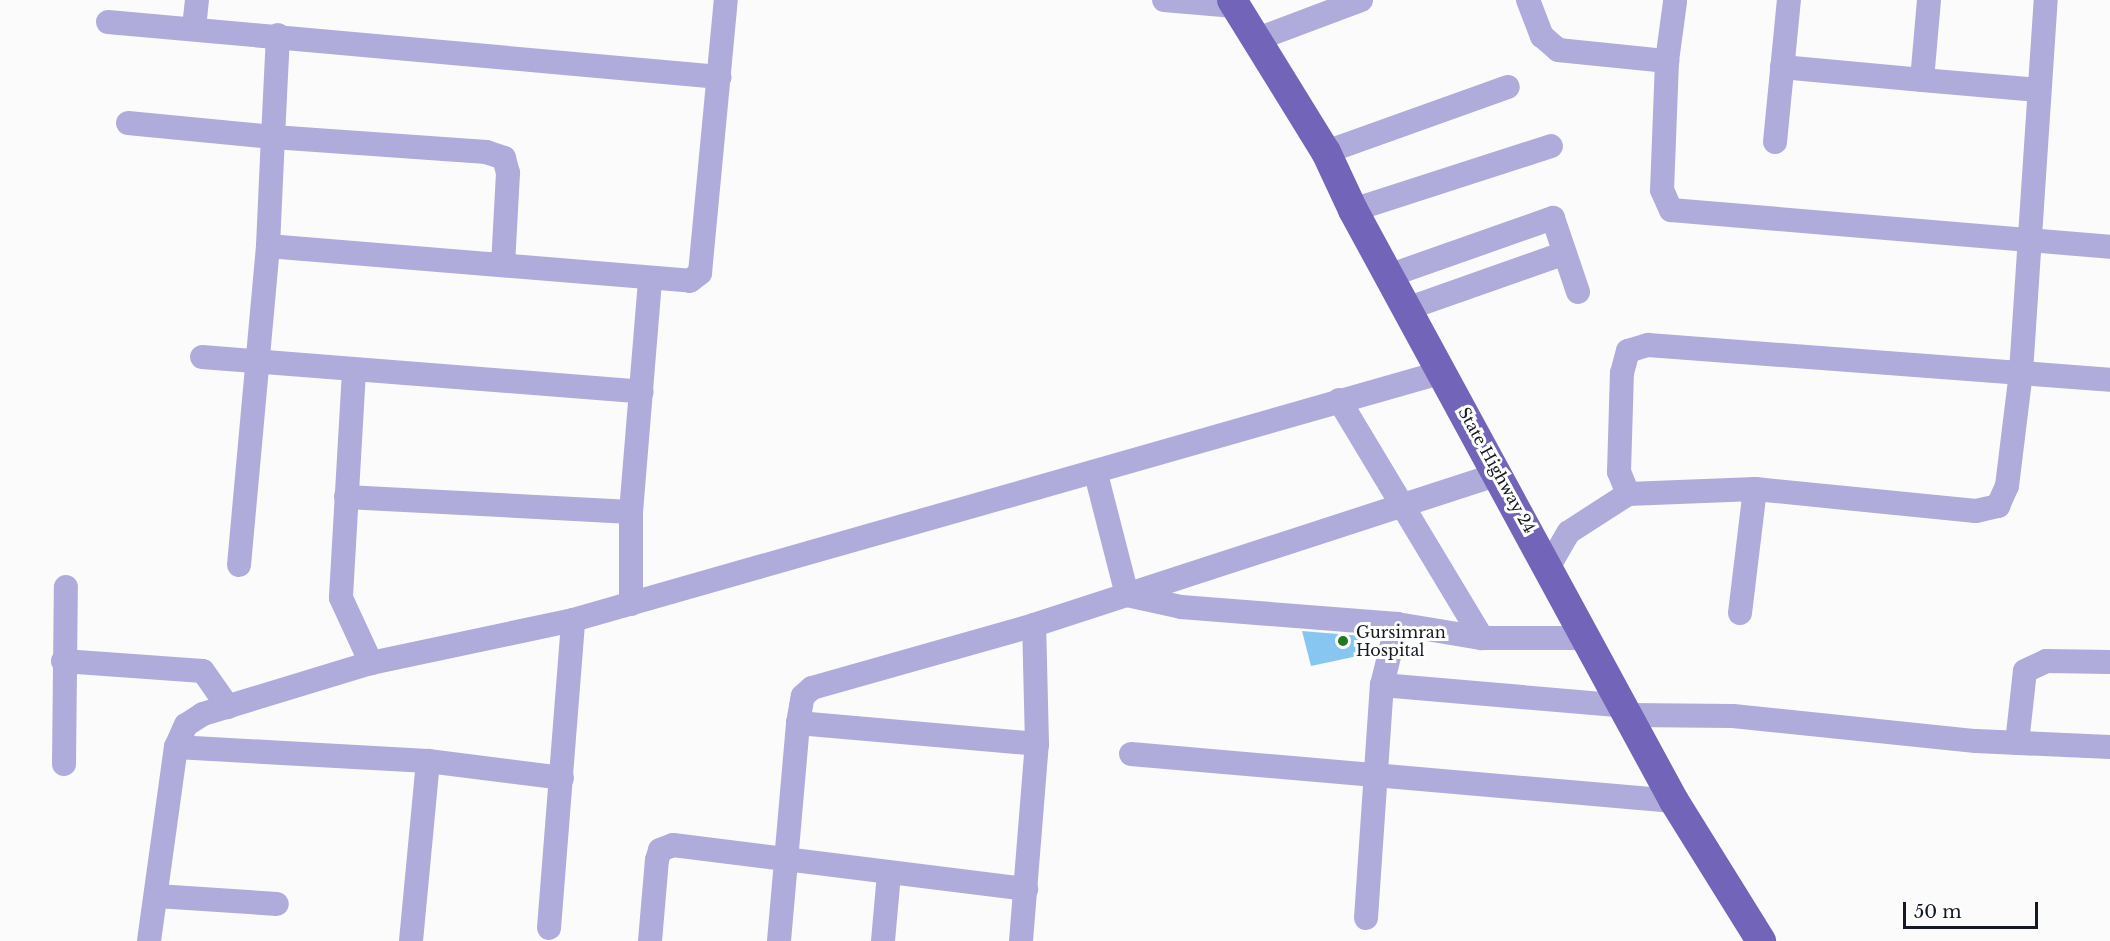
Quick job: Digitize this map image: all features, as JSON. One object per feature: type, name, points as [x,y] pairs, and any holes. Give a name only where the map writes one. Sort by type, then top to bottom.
[{"type":"main road","name":"State Highway 24","points":[[1234,3],[1260,39],[1326,152],[1388,276],[1499,474],[1674,801],[1761,941]]},
{"type":"street","points":[[194,28],[197,0]]},
{"type":"street","points":[[268,246],[690,281],[700,273],[726,0]]},
{"type":"street","points":[[1164,0],[1234,3]]},
{"type":"street","points":[[1260,39],[1361,0]]},
{"type":"street","points":[[1528,0],[1542,36],[1558,50],[1667,61]]},
{"type":"street","points":[[1775,141],[1789,0]]},
{"type":"street","points":[[1922,80],[1929,0]]},
{"type":"street","points":[[1549,566],[1569,532],[1628,494],[1755,489],[1976,511],[1998,507],[2007,486],[2021,372],[2038,90],[2046,0]]},
{"type":"street","points":[[1675,2],[1667,61],[1662,190],[1671,210],[2110,247]]},
{"type":"street","points":[[108,22],[278,35],[720,77]]},
{"type":"street","points":[[239,565],[268,246],[278,35]]},
{"type":"street","points":[[1782,67],[2038,90]]},
{"type":"street","points":[[1326,152],[1508,87]]},
{"type":"street","points":[[128,123],[273,137],[486,152],[504,158],[508,173],[503,264]]},
{"type":"street","points":[[1353,210],[1551,146]]},
{"type":"street","points":[[1388,276],[1553,218],[1578,292]]},
{"type":"street","points":[[1408,308],[1565,253]]},
{"type":"street","points":[[631,604],[631,512],[650,279]]},
{"type":"street","points":[[1628,494],[1619,472],[1622,373],[1628,351],[1638,348],[1670,346],[2110,380]]},
{"type":"street","points":[[202,357],[354,372],[642,392]]},
{"type":"street","points":[[354,372],[341,598],[371,663]]},
{"type":"street","points":[[149,941],[176,747],[186,725],[228,707],[371,663],[573,620],[1096,474],[1339,400],[1443,372]]},
{"type":"street","points":[[1339,400],[1482,638]]},
{"type":"street","points":[[1096,474],[1127,595]]},
{"type":"street","points":[[779,941],[798,723],[803,696],[833,678],[1034,625],[1499,474]]},
{"type":"street","points":[[1740,613],[1755,489]]},
{"type":"street","points":[[346,497],[631,512]]},
{"type":"street","points":[[64,764],[63,661],[66,587]]},
{"type":"street","points":[[1127,595],[1181,607],[1397,624],[1482,638],[1588,638]]},
{"type":"street","points":[[549,928],[573,620]]},
{"type":"street","points":[[1366,918],[1382,685],[1397,624]]},
{"type":"street","points":[[1021,941],[1037,744],[1034,625]]},
{"type":"street","points":[[63,661],[203,671],[228,707]]},
{"type":"street","points":[[2017,743],[2025,671],[2046,661],[2110,662]]},
{"type":"street","points":[[1382,685],[1627,711],[1733,716],[2017,743],[2110,747]]},
{"type":"street","points":[[798,723],[1037,744]]},
{"type":"street","points":[[176,747],[428,761],[562,778]]},
{"type":"street","points":[[1131,754],[1375,771],[1674,801]]},
{"type":"street","points":[[411,941],[428,761]]},
{"type":"street","points":[[650,941],[660,850],[673,845],[787,863],[1026,889]]},
{"type":"street","points":[[883,941],[889,874]]},
{"type":"street","points":[[157,896],[277,904]]},
{"type":"building","points":[[1302,631],[1362,636],[1367,654],[1311,666]]},
{"type":"place","name":"Gursimran Hospital","points":[[1343,641]]}]
